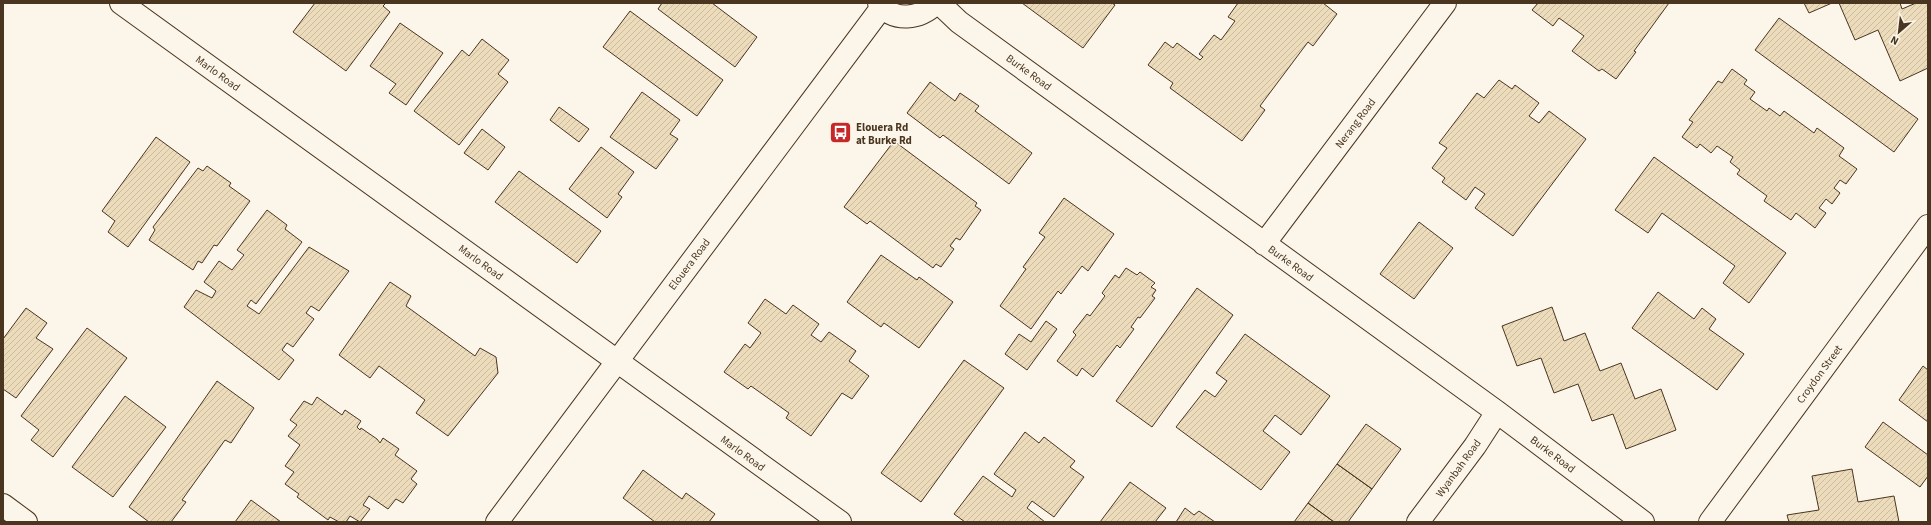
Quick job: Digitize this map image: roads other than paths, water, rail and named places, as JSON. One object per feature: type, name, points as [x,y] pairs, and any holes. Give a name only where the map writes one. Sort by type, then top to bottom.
[{"type":"street","name":"Marlo Road","points":[[121,3],[840,522]]},
{"type":"street","points":[[880,5],[892,14],[904,17],[917,16],[928,10],[936,3]]},
{"type":"street","name":"Burke Road","points":[[939,3],[959,22],[1497,412],[1643,522]]},
{"type":"street","name":"Nerang Road","points":[[1264,244],[1445,3]]},
{"type":"street","name":"Elouera Road","points":[[497,522],[880,5]]},
{"type":"street","name":"Croydon Street","points":[[1710,522],[1928,226]]},
{"type":"street","name":"Wyanbah Road","points":[[1418,522],[1475,446],[1497,412]]},
{"type":"street","points":[[3,505],[26,522]]},
{"type":"place","name":"Elouera Rd at Burke Rd","points":[[840,133]]}]
